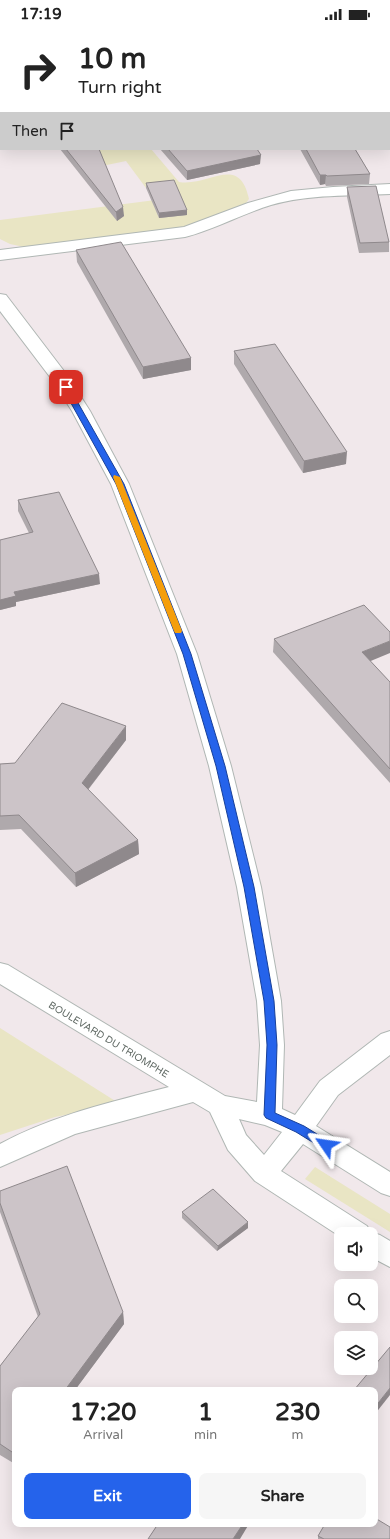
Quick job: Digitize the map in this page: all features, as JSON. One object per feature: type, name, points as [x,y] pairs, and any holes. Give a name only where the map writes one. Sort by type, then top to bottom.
[{"type":"street","points":[[0,255],[185,232],[202,228],[257,204],[294,196],[390,189]]},
{"type":"street","points":[[0,299],[58,375],[81,412],[120,484],[187,654],[220,766],[249,887],[269,1001],[272,1045],[269,1115]]},
{"type":"street","name":"BOULEVARD DU TRIOMPHE","points":[[0,972],[219,1105],[269,1115],[300,1129],[390,1185]]},
{"type":"street","points":[[264,1173],[300,1129],[329,1088],[390,1041]]},
{"type":"street","points":[[0,1156],[31,1139],[74,1124],[194,1091]]},
{"type":"street","points":[[219,1105],[237,1142],[264,1173],[347,1227]]},
{"type":"street","points":[[378,1247],[390,1255]]},
{"type":"shaded area","points":[[77,150],[152,150],[179,182],[190,182],[222,175],[230,175],[238,178],[244,185],[249,199],[246,203],[188,226],[168,230],[24,247],[10,244],[0,239],[0,220],[171,198],[166,186],[146,188],[126,161],[78,171]]},
{"type":"shaded area","points":[[0,1028],[120,1104],[55,1117],[0,1135]]},
{"type":"shaded area","points":[[315,1167],[390,1214],[390,1232],[305,1179]]},
{"type":"building","points":[[67,150],[99,150],[123,207],[116,212]]},
{"type":"building","points":[[169,150],[258,150],[261,155],[187,171]]},
{"type":"building","points":[[307,150],[356,150],[370,174],[327,176],[320,175]]},
{"type":"building","points":[[174,180],[187,210],[159,213],[146,183]]},
{"type":"building","points":[[376,186],[389,242],[360,243],[347,187]]},
{"type":"building","points":[[121,242],[191,358],[143,367],[76,250]]},
{"type":"building","points":[[275,344],[347,452],[304,461],[234,351]]},
{"type":"building","points":[[59,492],[99,574],[14,592],[16,596],[0,600],[0,540],[33,532],[18,500]]},
{"type":"building","points":[[364,605],[390,632],[390,641],[362,652],[390,682],[390,769],[274,639]]},
{"type":"building","points":[[62,703],[126,726],[82,783],[138,840],[75,873],[19,815],[0,816],[0,764],[15,763]]},
{"type":"building","points":[[67,1166],[123,1312],[67,1387],[12,1387],[12,1452],[0,1444],[0,1366],[40,1314],[0,1203],[0,1191]]},
{"type":"building","points":[[213,1189],[248,1222],[218,1246],[182,1212]]},
{"type":"building","points":[[390,1347],[390,1388],[378,1403],[378,1387],[357,1387],[367,1375],[378,1375],[378,1361]]},
{"type":"building","points":[[378,1520],[390,1527],[390,1539],[324,1539],[318,1536],[323,1527],[378,1527]]},
{"type":"building","points":[[156,1527],[241,1527],[233,1539],[148,1539]]},
{"type":"slow traffic","points":[[116,477],[178,631]]},
{"type":"route","points":[[66,387],[120,484],[187,654],[220,766],[249,887],[269,1001],[272,1045],[272,1081],[269,1115],[300,1129],[326,1145]]}]
